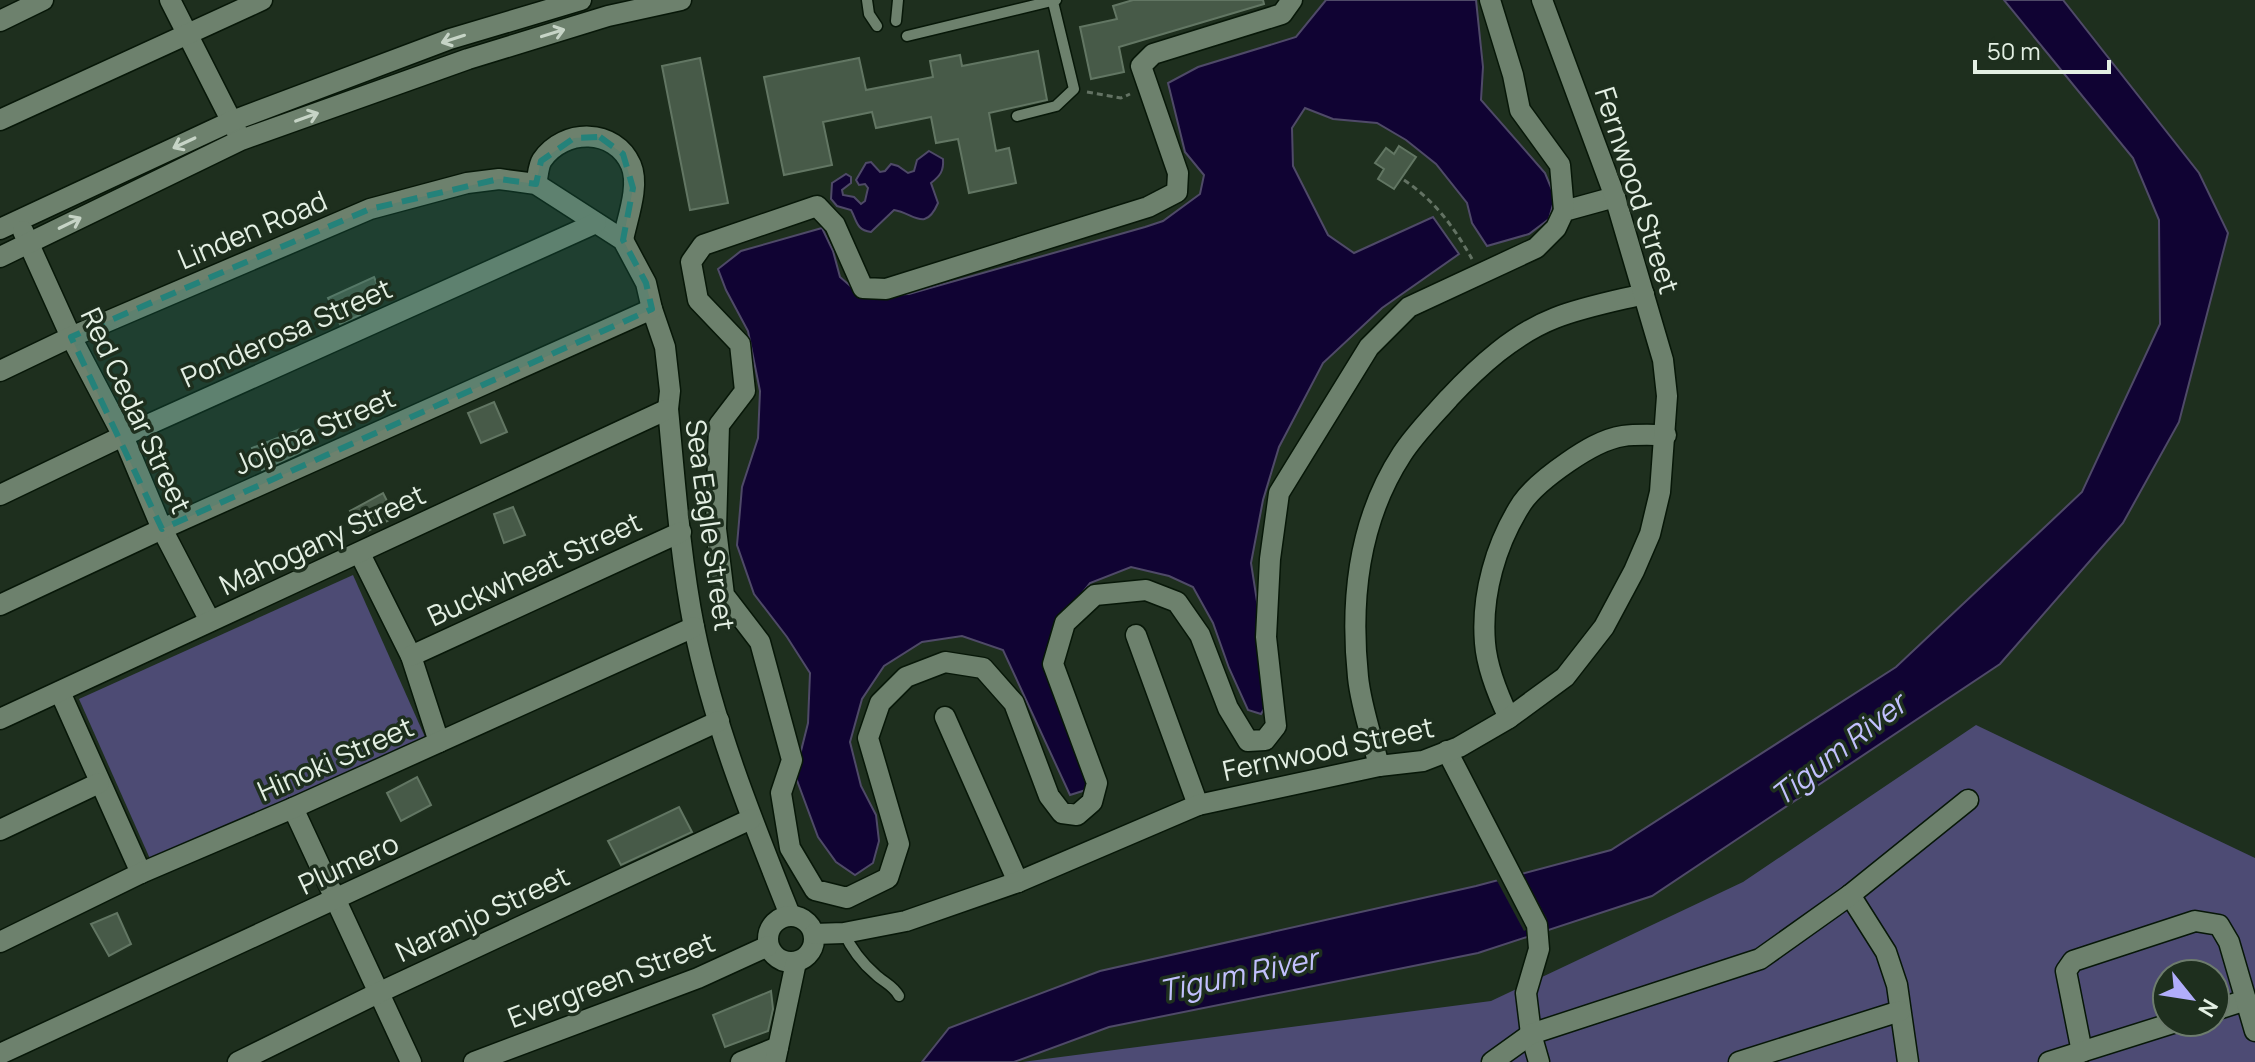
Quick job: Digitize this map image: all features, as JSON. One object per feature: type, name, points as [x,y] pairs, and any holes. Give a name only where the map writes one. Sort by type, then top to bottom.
[{"type":"street","points":[[0,21],[43,0]]},
{"type":"street","points":[[170,0],[241,140]]},
{"type":"street","points":[[0,120],[262,0]]},
{"type":"street","points":[[9,225],[232,121],[450,39],[581,0]]},
{"type":"street","points":[[0,257],[241,140],[468,59],[608,16],[681,0]]},
{"type":"street","points":[[1292,0],[1282,14],[1153,54],[1141,66],[1178,173],[1177,192],[1148,207],[886,289],[863,288],[835,225],[817,206],[703,245],[691,262],[698,300],[740,344],[745,391],[719,425],[716,529],[724,595],[760,642],[792,760],[781,793],[790,848],[815,890],[847,898],[888,878],[899,844],[868,738],[880,703],[906,677],[945,662],[983,668],[1014,703],[1049,796],[1062,813],[1077,815],[1092,802],[1097,783],[1053,664],[1065,623],[1095,595],[1146,590],[1177,602],[1200,635],[1228,708],[1248,741],[1265,740],[1276,726],[1266,637],[1270,559],[1279,493],[1369,347],[1409,307],[1536,248],[1556,228],[1564,211],[1560,165],[1520,110],[1513,75],[1490,0]]},
{"type":"street","name":"Fernwood Street","points":[[814,934],[844,933],[906,921],[1018,882],[1198,805],[1379,766],[1423,761],[1509,718],[1565,677],[1604,627],[1650,534],[1660,492],[1667,396],[1663,360],[1615,197],[1542,0]]},
{"type":"street","points":[[536,184],[541,161],[559,145],[587,135],[611,143],[632,167],[633,188],[623,240]]},
{"type":"street","name":"Linden Road","points":[[0,371],[71,337],[370,209],[467,183],[499,179],[536,184]]},
{"type":"street","name":"Sea Eagle Street","points":[[536,184],[623,240],[646,283],[665,347],[670,391],[668,409],[694,627],[719,721],[751,819],[790,915]]},
{"type":"street","points":[[1564,211],[1615,197]]},
{"type":"street","name":"Ponderosa Street","points":[[0,495],[123,436],[596,223]]},
{"type":"street","name":"Red Cedar Street","points":[[9,225],[28,244],[71,337],[123,436],[162,529],[210,621]]},
{"type":"street","points":[[1379,766],[1358,680],[1353,608],[1363,544],[1384,485],[1402,453],[1430,419],[1475,370],[1512,341],[1554,318],[1644,294]]},
{"type":"street","name":"Jojoba Street","points":[[0,605],[652,309]]},
{"type":"street","name":"Mahogany Street","points":[[0,719],[668,409]]},
{"type":"street","points":[[1509,718],[1491,673],[1485,645],[1485,607],[1490,578],[1506,533],[1524,500],[1552,473],[1585,450],[1620,436],[1666,435]]},
{"type":"street","name":"Buckwheat Street","points":[[411,656],[681,532]]},
{"type":"street","points":[[360,554],[411,656],[439,742]]},
{"type":"street","name":"Hinoki Street","points":[[0,942],[141,873],[694,627]]},
{"type":"street","points":[[1136,635],[1198,805]]},
{"type":"street","points":[[60,692],[141,873]]},
{"type":"street","points":[[945,717],[1018,882]]},
{"type":"street","name":"Plumero","points":[[0,1054],[719,721]]},
{"type":"street","points":[[1447,751],[1537,925],[1539,949],[1526,993],[1531,1034],[1539,1062]]},
{"type":"street","points":[[0,830],[99,783]]},
{"type":"street","points":[[1492,1062],[1531,1034],[1760,959],[1850,895],[1968,800]]},
{"type":"street","points":[[293,808],[411,1062]]},
{"type":"street","name":"Naranjo Street","points":[[238,1062],[378,993],[751,819]]},
{"type":"street","points":[[1850,895],[1886,952],[1897,985],[1908,1062]]},
{"type":"street","points":[[790,915],[808,922],[814,934],[812,948],[796,962],[779,960],[768,946],[769,929],[774,922],[790,915]]},
{"type":"street","points":[[2082,1052],[2066,971],[2073,961],[2195,921],[2219,925],[2229,942],[2255,1031]]},
{"type":"street","name":"Evergreen Street","points":[[474,1062],[698,978],[768,946]]},
{"type":"street","points":[[741,1062],[776,1054],[796,962]]},
{"type":"street","points":[[2231,1005],[2246,1000]]},
{"type":"street","points":[[1739,1062],[1900,1011]]},
{"type":"street","points":[[2049,1062],[2151,1030]]},
{"type":"lane","points":[[867,0],[869,14],[877,26]]},
{"type":"lane","points":[[896,21],[898,0]]},
{"type":"lane","points":[[907,36],[1055,1],[1074,89],[1056,106],[1017,116]]},
{"type":"lane","points":[[844,933],[853,954],[894,988],[899,996]]},
{"type":"path","points":[[1074,89],[1121,98],[1149,88]]},
{"type":"path","points":[[1404,180],[1450,221],[1481,273]]},
{"type":"highlighted area","points":[[600,137],[623,154],[633,188],[623,240],[646,283],[652,309],[162,529],[71,337],[370,209],[499,179],[536,184],[541,161],[574,138]]},
{"type":"shaded area","points":[[353,575],[425,737],[151,861],[79,699]]},
{"type":"shaded area","points":[[1976,725],[2255,858],[2255,1062],[1022,1062],[1491,1001],[1743,882]]},
{"type":"water","points":[[1326,0],[1476,0],[1483,67],[1481,100],[1545,173],[1555,197],[1549,219],[1529,234],[1487,246],[1472,223],[1467,203],[1436,164],[1406,140],[1377,123],[1333,119],[1305,108],[1292,128],[1293,166],[1328,235],[1354,253],[1433,217],[1459,254],[1382,308],[1323,363],[1279,447],[1263,500],[1251,563],[1268,702],[1261,714],[1248,710],[1213,623],[1193,587],[1169,576],[1131,567],[1090,583],[1057,625],[1046,671],[1089,789],[1070,795],[1003,650],[962,636],[922,642],[884,666],[862,699],[850,742],[861,786],[876,815],[879,841],[873,863],[855,875],[836,862],[818,837],[795,775],[808,723],[810,673],[754,594],[737,545],[742,487],[758,438],[760,391],[748,331],[718,269],[741,251],[822,228],[840,277],[862,296],[909,294],[1163,221],[1200,194],[1204,175],[1185,152],[1168,83],[1198,67],[1296,37]]},
{"type":"water","name":"Tigum River","points":[[2004,0],[2063,0],[2199,173],[2228,233],[2179,422],[2123,523],[2000,664],[1652,896],[1478,953],[1109,1027],[1014,1062],[922,1062],[949,1028],[1100,971],[1476,886],[1611,850],[1896,667],[2082,492],[2160,324],[2159,220],[2133,158]]},
{"type":"water","points":[[929,151],[943,159],[943,163],[941,173],[931,183],[938,203],[924,219],[894,210],[871,232],[866,231],[860,227],[851,210],[837,206],[831,199],[832,183],[846,174],[851,177],[851,183],[842,190],[843,195],[854,197],[861,204],[865,201],[868,188],[865,184],[859,185],[856,180],[866,163],[871,162],[880,172],[891,164],[908,173],[914,171],[917,160]]},
{"type":"pier","points":[[1521,870],[1547,919],[1524,931],[1495,877]]},
{"type":"building","points":[[1133,0],[1263,0],[1264,4],[1119,47],[1124,72],[1091,79],[1080,27],[1117,19],[1113,6]]},
{"type":"building","points":[[1038,51],[1047,100],[989,113],[996,151],[1009,148],[1016,183],[969,193],[958,139],[936,143],[931,117],[876,128],[872,112],[823,122],[832,165],[784,175],[764,77],[859,58],[866,90],[933,77],[930,61],[960,55],[962,66]]},
{"type":"building","points":[[700,58],[728,203],[690,210],[662,66]]},
{"type":"building","points":[[1399,146],[1416,157],[1394,189],[1378,179],[1384,169],[1375,163],[1386,148],[1394,154]]},
{"type":"building","points":[[374,277],[382,296],[357,307],[360,315],[340,324],[328,298]]},
{"type":"building","points":[[494,402],[507,432],[481,443],[468,413]]},
{"type":"building","points":[[300,429],[308,449],[262,470],[252,448]]},
{"type":"building","points":[[383,493],[395,517],[362,534],[350,511]]},
{"type":"building","points":[[513,507],[525,535],[504,543],[494,514]]},
{"type":"building","points":[[417,777],[431,805],[401,821],[387,793]]},
{"type":"building","points":[[679,807],[692,832],[621,865],[608,841]]},
{"type":"building","points":[[117,913],[131,944],[109,956],[91,924]]},
{"type":"building","points":[[771,991],[773,1009],[768,1031],[725,1047],[713,1015]]}]
